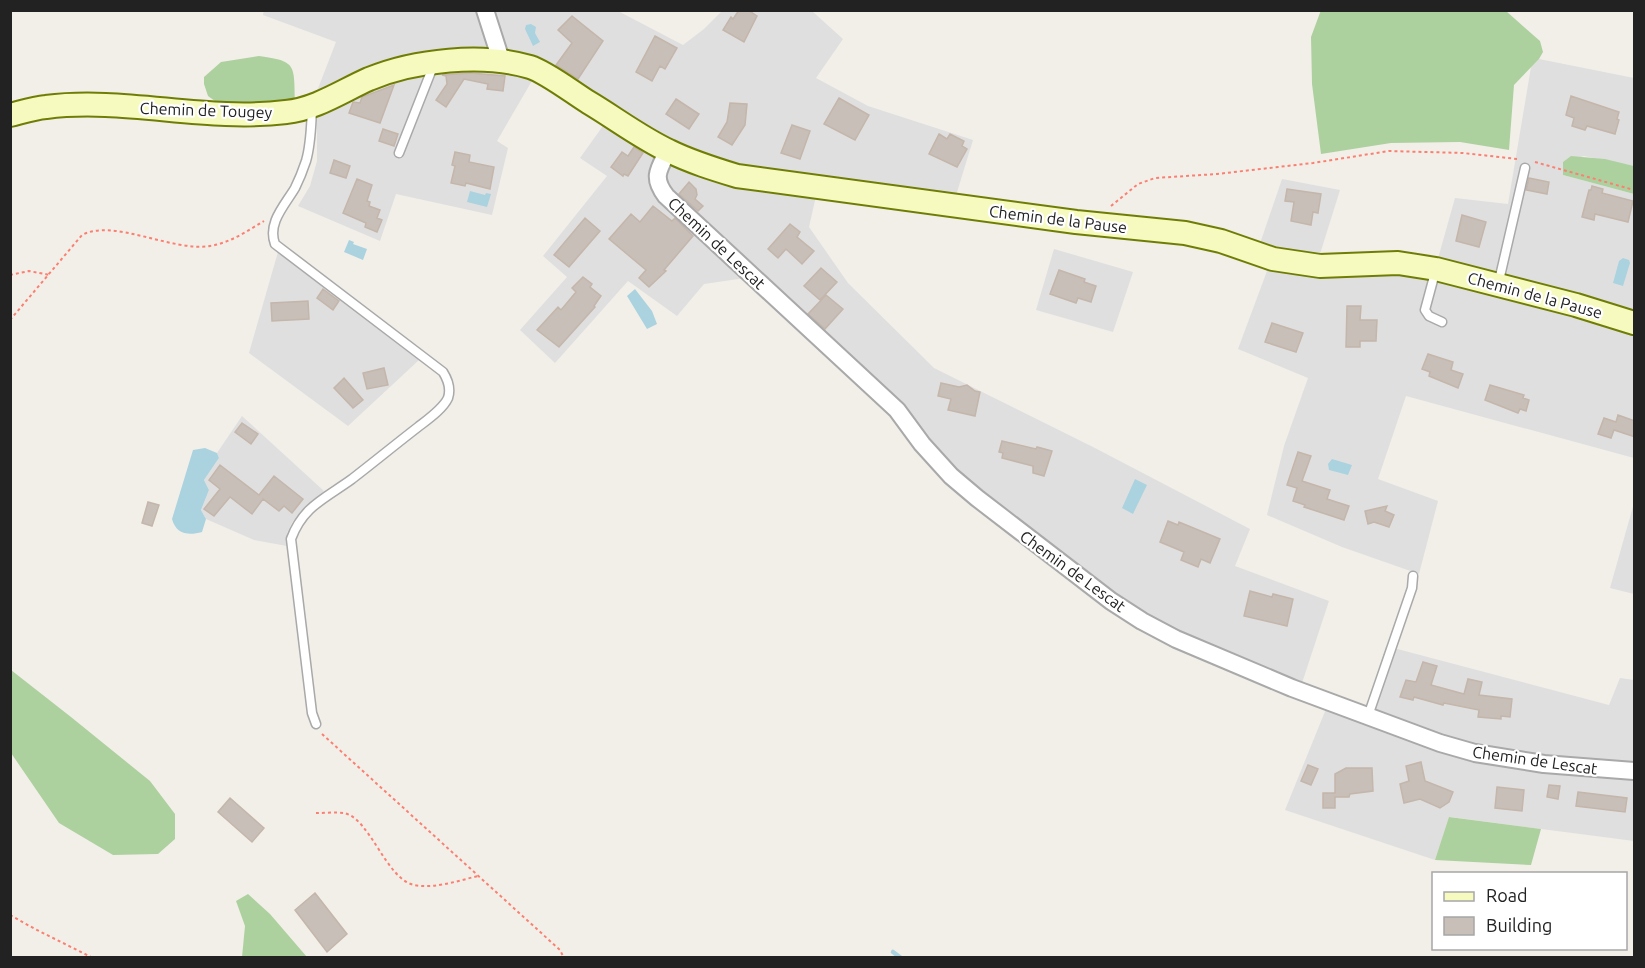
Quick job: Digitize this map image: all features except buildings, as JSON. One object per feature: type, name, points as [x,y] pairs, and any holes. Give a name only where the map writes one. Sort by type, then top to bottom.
[{"type":"street","points":[[485,10],[501,60]]},
{"type":"street","name":"Chemin de Tougey","points":[[10,115],[45,107],[94,105],[257,115],[288,112],[312,106],[394,71],[434,63],[501,60]]},
{"type":"street","name":"Chemin de la Pause","points":[[501,60],[532,68],[668,151],[706,167],[737,176],[1090,224],[1185,233],[1221,241],[1273,260],[1320,266],[1398,264],[1436,269],[1576,305],[1635,323]]},
{"type":"street","name":"Chemin de Lescat","points":[[668,151],[657,172],[660,188],[666,196],[897,410],[922,444],[951,476],[1111,602],[1176,639],[1292,688],[1440,743],[1475,753],[1544,764],[1635,771]]},
{"type":"lane","points":[[399,153],[434,63]]},
{"type":"lane","points":[[312,106],[311,134],[305,162],[297,185],[273,229],[272,236],[275,244],[443,372],[449,388],[447,399],[431,417],[349,481],[324,496],[296,525],[291,539],[312,713],[316,724]]},
{"type":"lane","points":[[1498,285],[1525,168]]},
{"type":"lane","points":[[1436,269],[1425,310],[1429,316],[1443,322]]},
{"type":"lane","points":[[1368,716],[1412,588],[1413,576]]},
{"type":"path","points":[[1090,224],[1138,184],[1155,178],[1302,164],[1389,151],[1463,153],[1527,160],[1635,190]]},
{"type":"path","points":[[10,320],[82,235],[92,230],[124,233],[189,247],[209,246],[225,242],[281,211]]},
{"type":"path","points":[[10,275],[29,271],[50,275]]},
{"type":"path","points":[[316,724],[321,734],[560,950],[564,957]]},
{"type":"path","points":[[316,813],[346,813],[354,819],[373,839],[403,881],[415,885],[441,885],[478,876]]},
{"type":"path","points":[[10,915],[93,957]]},
{"type":"shaded area","points":[[264,10],[618,11],[683,45],[722,11],[812,11],[843,39],[816,78],[868,106],[973,140],[950,215],[816,196],[809,227],[848,283],[934,368],[1250,529],[1235,566],[1329,601],[1302,683],[1178,634],[1116,596],[948,464],[745,278],[704,284],[677,316],[628,281],[555,363],[520,330],[567,277],[543,256],[607,176],[580,158],[605,123],[533,79],[497,141],[508,148],[492,215],[396,194],[380,241],[298,206],[310,186],[317,161],[317,91],[336,42],[263,15]]},
{"type":"shaded area","points":[[1539,59],[1634,78],[1634,166],[1584,156],[1563,162],[1563,175],[1634,194],[1634,458],[1406,396],[1378,479],[1438,501],[1419,574],[1342,547],[1267,515],[1284,446],[1308,378],[1238,349],[1267,271],[1253,264],[1282,179],[1340,190],[1320,254],[1377,254],[1437,262],[1455,198],[1508,204],[1531,67]]},
{"type":"shaded area","points":[[1054,249],[1133,272],[1113,332],[1036,310]]},
{"type":"shaded area","points":[[278,252],[419,360],[348,426],[249,353]]},
{"type":"shaded area","points":[[242,416],[324,491],[293,521],[287,533],[287,546],[254,540],[206,519],[201,510],[209,490],[204,480],[219,458],[217,453]]},
{"type":"shaded area","points":[[1634,503],[1634,594],[1610,588]]},
{"type":"shaded area","points":[[1386,646],[1609,705],[1620,678],[1634,680],[1634,841],[1450,817],[1435,860],[1285,810],[1326,709],[1362,723]]},
{"type":"green space","points":[[1321,10],[1506,11],[1540,41],[1543,52],[1514,85],[1509,150],[1460,142],[1391,143],[1321,154],[1312,84],[1311,37]]},
{"type":"green space","points":[[259,56],[281,60],[291,67],[295,102],[271,106],[219,104],[208,96],[204,77],[221,62]]},
{"type":"green space","points":[[1571,156],[1605,159],[1634,166],[1634,194],[1563,175],[1563,162]]},
{"type":"green space","points":[[11,670],[150,781],[175,814],[175,839],[158,854],[113,855],[59,823],[11,753]]},
{"type":"green space","points":[[1449,817],[1541,829],[1531,865],[1435,860]]},
{"type":"green space","points":[[248,894],[270,914],[307,957],[242,957],[245,926],[236,901]]},
{"type":"water","points":[[531,24],[536,27],[535,33],[540,42],[533,46],[525,29],[526,25]]},
{"type":"water","points":[[470,191],[485,195],[486,193],[491,194],[487,207],[467,202]]},
{"type":"water","points":[[349,240],[367,249],[363,260],[344,252]]},
{"type":"water","points":[[1623,258],[1629,260],[1630,263],[1623,286],[1613,283],[1619,261]]},
{"type":"water","points":[[635,289],[652,311],[657,324],[647,329],[627,296]]},
{"type":"water","points":[[205,448],[217,453],[219,458],[204,480],[209,490],[201,510],[206,519],[202,532],[187,534],[176,528],[172,519],[193,450]]},
{"type":"water","points":[[1332,459],[1352,465],[1348,475],[1329,470],[1328,464]]},
{"type":"water","points":[[1135,479],[1147,485],[1133,514],[1122,508]]},
{"type":"waterway","points":[[893,952],[901,958]]}]
